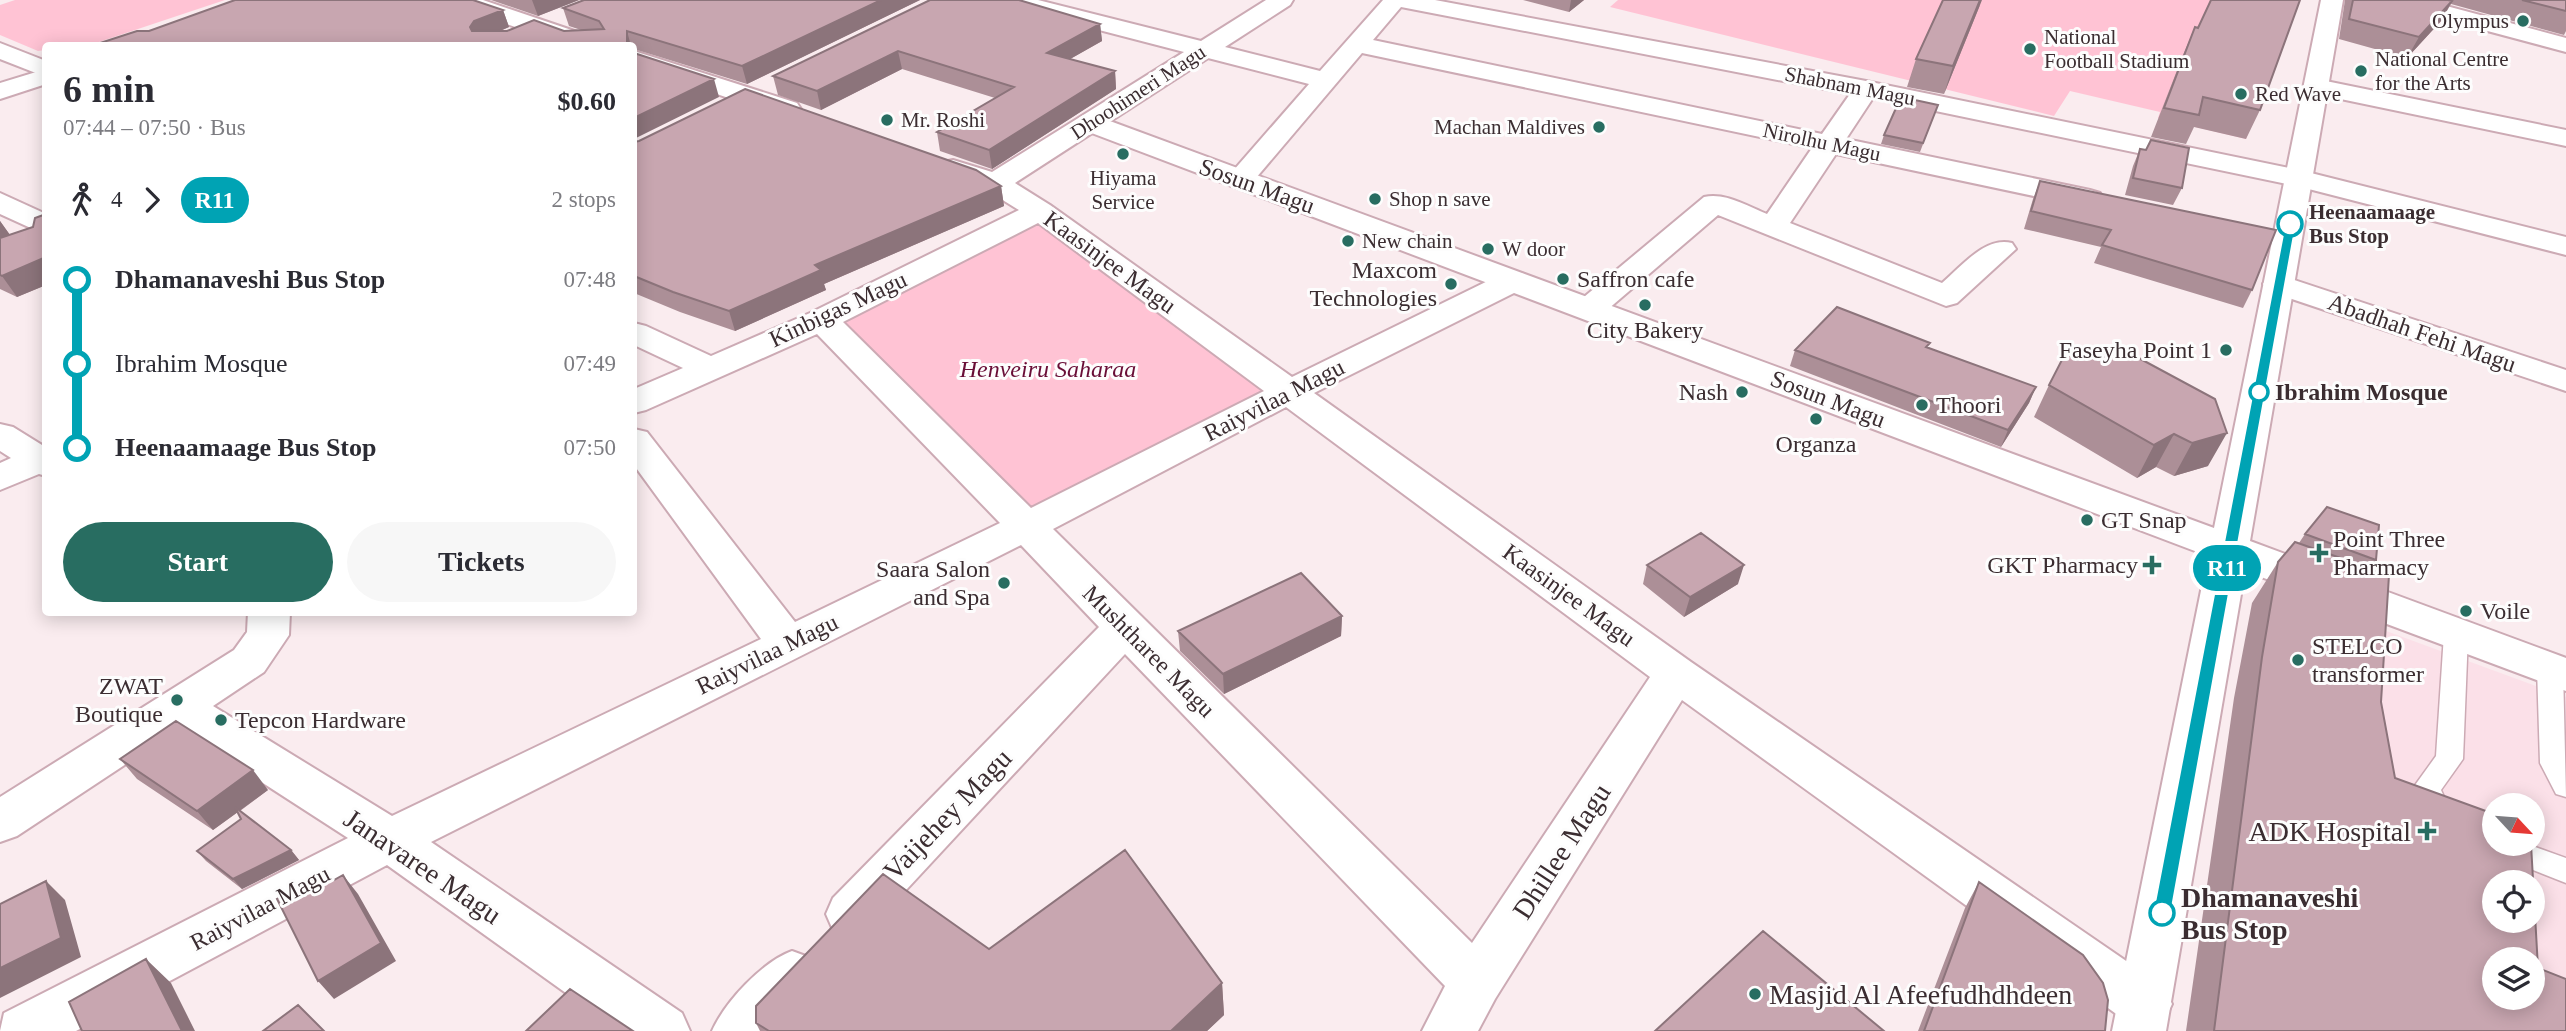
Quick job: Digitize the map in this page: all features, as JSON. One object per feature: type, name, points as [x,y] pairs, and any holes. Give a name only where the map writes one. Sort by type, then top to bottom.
[{"type":"street","points":[[460,0],[583,42]]},
{"type":"street","points":[[1011,0],[1325,80]]},
{"type":"street","name":"Dhoohimeri Magu","points":[[995,183],[1282,0]]},
{"type":"street","points":[[1240,179],[1397,0]]},
{"type":"street","name":"Shabnam Magu","points":[[1397,0],[1866,89],[2299,178],[2566,246]]},
{"type":"street","points":[[2142,1018],[2279,284],[2274,238],[2299,178],[2332,0]]},
{"type":"street","points":[[2398,0],[2566,45]]},
{"type":"street","points":[[502,41],[571,13]]},
{"type":"street","name":"Nirolhu Magu","points":[[1356,44],[2112,204]]},
{"type":"street","points":[[0,50],[42,68]]},
{"type":"street","points":[[637,59],[812,118]]},
{"type":"street","points":[[0,91],[42,76]]},
{"type":"street","points":[[713,112],[772,83]]},
{"type":"street","points":[[2316,88],[2566,138]]},
{"type":"street","points":[[1773,226],[1866,89]]},
{"type":"street","name":"Sosun Magu","points":[[1090,123],[2558,672]]},
{"type":"street","name":"Kaasinjee Magu","points":[[930,160],[995,183],[1040,211],[1676,673],[2142,1018]]},
{"type":"street","points":[[0,202],[38,234]]},
{"type":"street","points":[[1590,309],[1714,203],[1946,296],[2001,249]]},
{"type":"street","name":"Kinbigas Magu","points":[[637,401],[822,320],[1040,211]]},
{"type":"street","name":"Raiyvilaa Magu","points":[[23,1031],[390,840],[1026,527],[1290,391],[1513,281]]},
{"type":"street","name":"Abadhah Fehi Magu","points":[[2279,284],[2566,381]]},
{"type":"street","name":"Mushtharee Magu","points":[[822,320],[1476,982]]},
{"type":"street","points":[[637,334],[710,368]]},
{"type":"street","points":[[0,435],[42,459]]},
{"type":"street","points":[[637,444],[788,644]]},
{"type":"street","points":[[0,478],[42,460]]},
{"type":"street","points":[[0,822],[249,661],[268,635],[270,616]]},
{"type":"street","name":"Vaijehey Magu","points":[[738,1031],[1125,627]]},
{"type":"street","name":"Dhillee Magu","points":[[1449,1031],[1476,982],[1676,673]]},
{"type":"street","name":"Janavaree Magu","points":[[179,707],[390,840],[663,1031]]},
{"type":"lane","points":[[2456,634],[2449,759],[2427,788],[2441,822],[2482,838]]},
{"type":"lane","points":[[2558,672],[2554,762],[2566,786]]},
{"type":"lane","points":[[2527,856],[2566,871]]},
{"type":"shaded area","name":"ADK Hospital","points":[[2359,621],[2566,697],[2566,1031],[2349,1031]]},
{"type":"green space","points":[[15,0],[225,0],[99,42],[42,42],[42,50],[38,51],[0,35],[0,5]]},
{"type":"green space","name":"National Football Stadium","points":[[1618,0],[2297,0],[2246,139],[2158,118],[2160,112],[2070,91],[2054,116],[1610,7]]},
{"type":"green space","name":"Henveiru Saharaa","points":[[1038,221],[1265,391],[1033,511],[839,321]]},
{"type":"building","points":[[235,0],[473,0],[503,10],[474,21],[470,27],[472,31],[507,31],[534,20],[564,31],[604,29],[599,21],[563,8],[584,0],[881,0],[742,66],[627,31],[627,42],[103,42],[137,31],[149,31]]},
{"type":"building","points":[[930,0],[1019,0],[1100,24],[1047,53],[1115,71],[989,150],[937,132],[1014,87],[898,51],[817,91],[773,76]]},
{"type":"building","points":[[1943,0],[1980,0],[1953,66],[1916,59]]},
{"type":"building","points":[[2211,0],[2300,0],[2260,110],[2203,97],[2199,115],[2164,108],[2195,27],[2198,28]]},
{"type":"building","points":[[2353,0],[2452,1],[2419,37],[2349,19]]},
{"type":"building","points":[[2522,0],[2566,0],[2566,11]]},
{"type":"building","points":[[637,54],[714,79],[637,117]]},
{"type":"building","points":[[745,89],[976,170],[1001,186],[815,265],[821,270],[729,311],[637,277],[639,141]]},
{"type":"building","points":[[1901,97],[1938,105],[1923,143],[1884,135]]},
{"type":"building","points":[[2151,140],[2189,148],[2182,188],[2133,178],[2140,149],[2146,150]]},
{"type":"building","points":[[2040,181],[2276,230],[2252,290],[2102,245],[2111,230],[2031,211]]},
{"type":"building","points":[[42,215],[42,259],[0,275],[0,238],[33,227],[35,218]]},
{"type":"building","points":[[1837,307],[1930,343],[1926,347],[2036,387],[2008,430],[1795,350]]},
{"type":"building","points":[[2079,347],[2098,348],[2111,355],[2122,349],[2215,399],[2227,433],[2192,443],[2174,434],[2154,445],[2049,385],[2066,352]]},
{"type":"building","points":[[2327,507],[2379,525],[2376,560],[2305,534]]},
{"type":"building","points":[[1701,533],[1744,565],[1690,597],[1647,565]]},
{"type":"building","points":[[2295,542],[2389,575],[2381,702],[2395,778],[2482,810],[2482,856],[2532,856],[2532,870],[2482,870],[2482,933],[2536,933],[2537,947],[2482,947],[2482,1010],[2545,1010],[2545,971],[2566,979],[2566,1031],[2214,1031],[2262,657],[2278,562]]},
{"type":"building","points":[[1301,573],[1342,616],[1223,674],[1178,631]]},
{"type":"building","points":[[176,721],[253,770],[197,811],[120,759]]},
{"type":"building","points":[[235,807],[291,850],[233,879],[197,851],[241,819]]},
{"type":"building","points":[[1125,850],[1222,983],[1171,1031],[769,1031],[756,1023],[756,1006],[883,874],[989,949]]},
{"type":"building","points":[[326,873],[334,880],[343,875],[381,943],[318,981],[277,899]]},
{"type":"building","points":[[46,881],[61,938],[0,968],[0,904]]},
{"type":"building","points":[[1979,882],[2083,955],[2103,983],[2108,1000],[2105,1031],[1924,1031]]},
{"type":"building","points":[[1763,931],[1884,1031],[1655,1031]]},
{"type":"building","points":[[146,959],[182,1031],[82,1031],[69,1002]]},
{"type":"building","points":[[570,989],[633,1031],[526,1031]]},
{"type":"building","points":[[298,1005],[324,1031],[263,1031]]},
{"type":"bus line","name":"R11","points":[[2162,913],[2290,224]]},
{"type":"place","name":"Olympus","points":[[2523,21]]},
{"type":"place","name":"National Football Stadium","points":[[2030,49]]},
{"type":"place","name":"National Centre for the Arts","points":[[2361,71]]},
{"type":"place","name":"Red Wave","points":[[2241,94]]},
{"type":"place","name":"Mr. Roshi","points":[[887,120]]},
{"type":"place","name":"Machan Maldives","points":[[1599,127]]},
{"type":"place","name":"Hiyama Service","points":[[1123,154]]},
{"type":"place","name":"Shop n save","points":[[1375,199]]},
{"type":"place","name":"Heenaamaage Bus Stop","points":[[2290,224]]},
{"type":"place","name":"New chain","points":[[1348,241]]},
{"type":"place","name":"W door","points":[[1488,249]]},
{"type":"place","name":"Saffron cafe","points":[[1563,279]]},
{"type":"place","name":"Maxcom Technologies","points":[[1451,284]]},
{"type":"place","name":"City Bakery","points":[[1645,305]]},
{"type":"place","name":"Faseyha Point 1","points":[[2226,350]]},
{"type":"place","name":"Nash","points":[[1742,392]]},
{"type":"place","name":"Ibrahim Mosque","points":[[2259,392]]},
{"type":"place","name":"Thoori","points":[[1922,405]]},
{"type":"place","name":"Organza","points":[[1816,419]]},
{"type":"place","name":"GT Snap","points":[[2087,520]]},
{"type":"place","name":"Point Three Pharmacy","points":[[2319,553]]},
{"type":"place","name":"GKT Pharmacy","points":[[2152,565]]},
{"type":"place","name":"Saara Salon and Spa","points":[[1004,583]]},
{"type":"place","name":"Voile","points":[[2466,611]]},
{"type":"place","name":"STELCO transformer","points":[[2298,660]]},
{"type":"place","name":"ZWAT Boutique","points":[[177,700]]},
{"type":"place","name":"Tepcon Hardware","points":[[221,720]]},
{"type":"place","name":"ADK Hospital","points":[[2427,831]]},
{"type":"place","name":"Dhamanaveshi Bus Stop","points":[[2162,913]]},
{"type":"place","name":"Masjid Al Afeefudhdhdeen","points":[[1755,994]]}]
